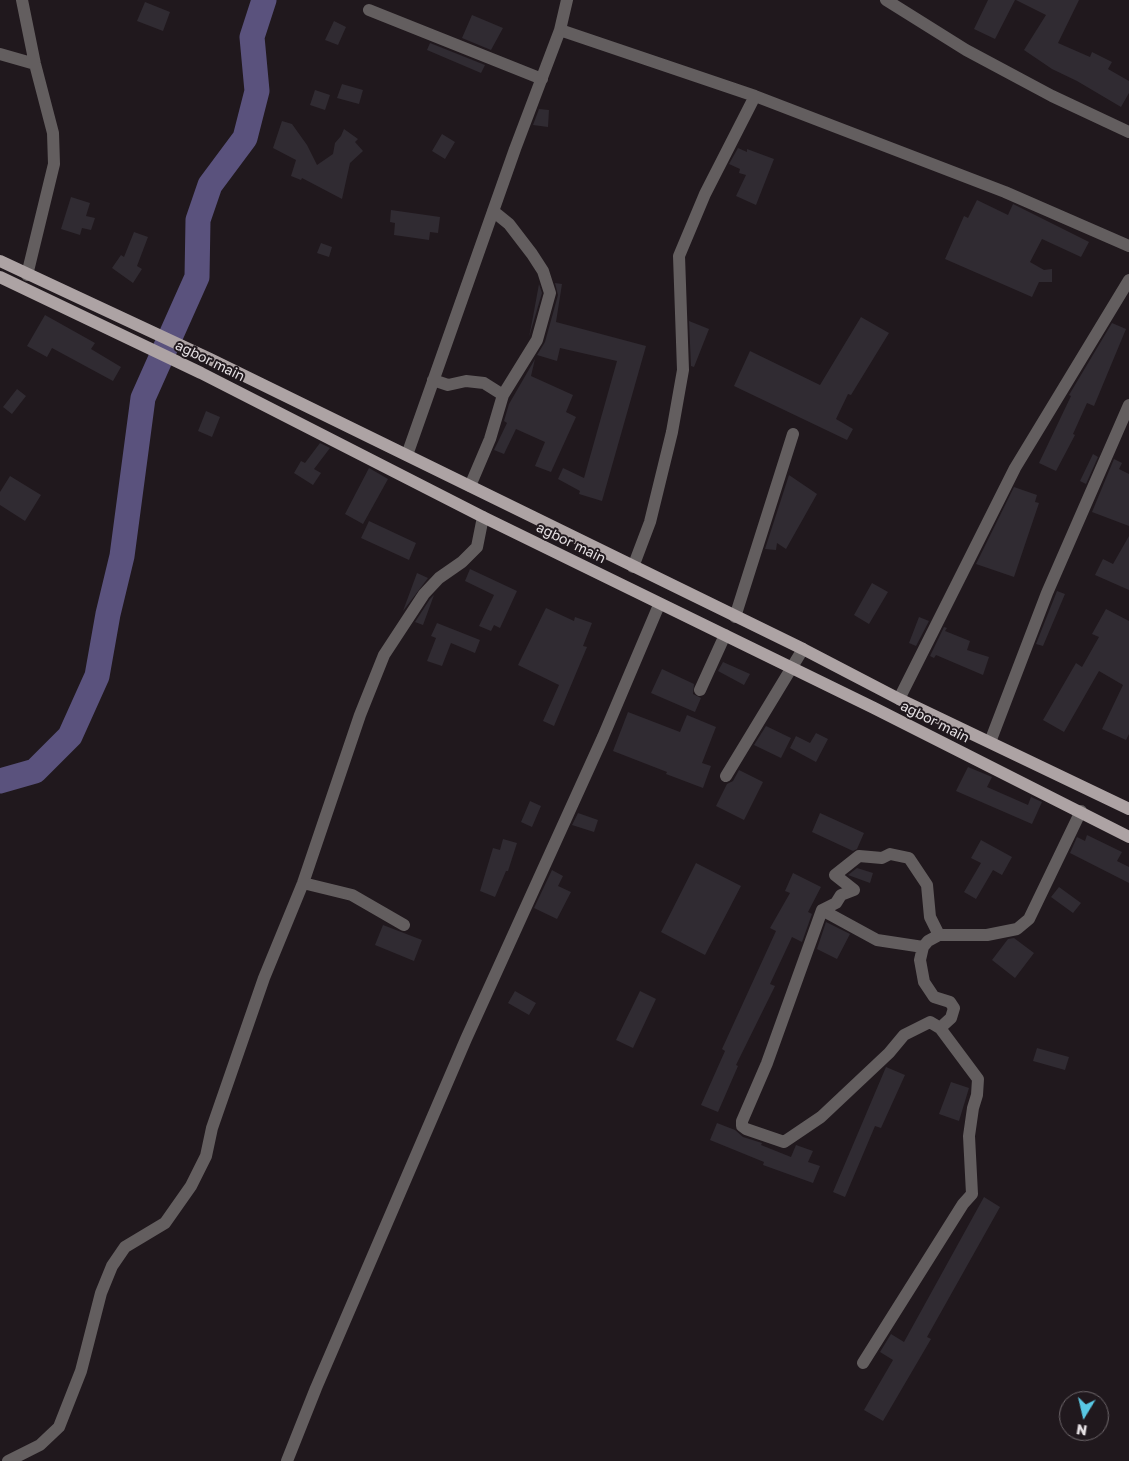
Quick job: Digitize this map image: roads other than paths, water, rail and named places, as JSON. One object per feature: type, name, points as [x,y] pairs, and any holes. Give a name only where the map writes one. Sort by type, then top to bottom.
[{"type":"main road","name":"agbor main","points":[[0,261],[27,275],[156,332],[735,617],[803,648],[899,699],[1129,808]]},
{"type":"main road","name":"agbor main","points":[[0,277],[201,373],[659,605],[792,668],[1081,811],[1129,837]]},
{"type":"street","points":[[22,0],[35,64],[54,133],[54,164],[27,275]]},
{"type":"street","points":[[407,455],[493,211],[560,30],[567,0]]},
{"type":"street","points":[[886,0],[966,50],[1052,96],[1129,132]]},
{"type":"street","points":[[369,10],[542,78]]},
{"type":"street","points":[[560,30],[755,96],[1005,192],[1129,246]]},
{"type":"street","points":[[0,54],[35,64]]},
{"type":"street","points":[[633,567],[650,522],[672,432],[683,370],[680,256],[705,194],[755,96]]},
{"type":"street","points":[[470,486],[490,439],[503,395],[537,340],[550,293],[543,271],[532,254],[508,224],[493,211]]},
{"type":"street","points":[[899,699],[1015,468],[1129,280]]},
{"type":"street","points":[[433,380],[448,385],[466,380],[484,383],[503,395]]},
{"type":"street","points":[[990,742],[1047,594],[1129,405]]},
{"type":"street","points":[[735,617],[793,434]]},
{"type":"street","points":[[8,1461],[40,1445],[59,1427],[81,1371],[101,1293],[112,1266],[125,1247],[165,1223],[178,1208],[191,1186],[206,1156],[212,1128],[264,978],[303,883],[360,715],[384,655],[424,594],[439,578],[462,562],[476,547],[484,517]]},
{"type":"street","points":[[287,1461],[316,1388],[466,1039],[603,737],[659,605]]},
{"type":"street","points":[[700,690],[725,636]]},
{"type":"street","points":[[726,776],[803,648]]},
{"type":"street","points":[[940,1028],[951,1018],[954,1008],[950,1002],[934,997],[924,982],[920,960],[923,947],[928,941],[939,935],[987,935],[1016,929],[1029,919],[1081,811]]},
{"type":"street","points":[[863,1363],[962,1204],[972,1194],[969,1136],[972,1108],[977,1095],[978,1079],[940,1028],[930,1022],[904,1035],[889,1053],[821,1117],[784,1142],[746,1129],[742,1126],[742,1121],[767,1062],[822,910],[836,903],[841,895],[854,890],[835,876],[859,856],[882,858],[890,854],[898,854],[909,858],[927,885],[930,917],[939,935]]},
{"type":"street","points":[[303,883],[352,895],[404,925]]},
{"type":"street","points":[[822,910],[877,940],[897,945],[923,947]]},
{"type":"waterway","points":[[0,781],[35,771],[70,736],[97,676],[108,614],[122,556],[143,398],[197,277],[198,220],[210,185],[245,138],[257,91],[252,37],[264,0]]}]
